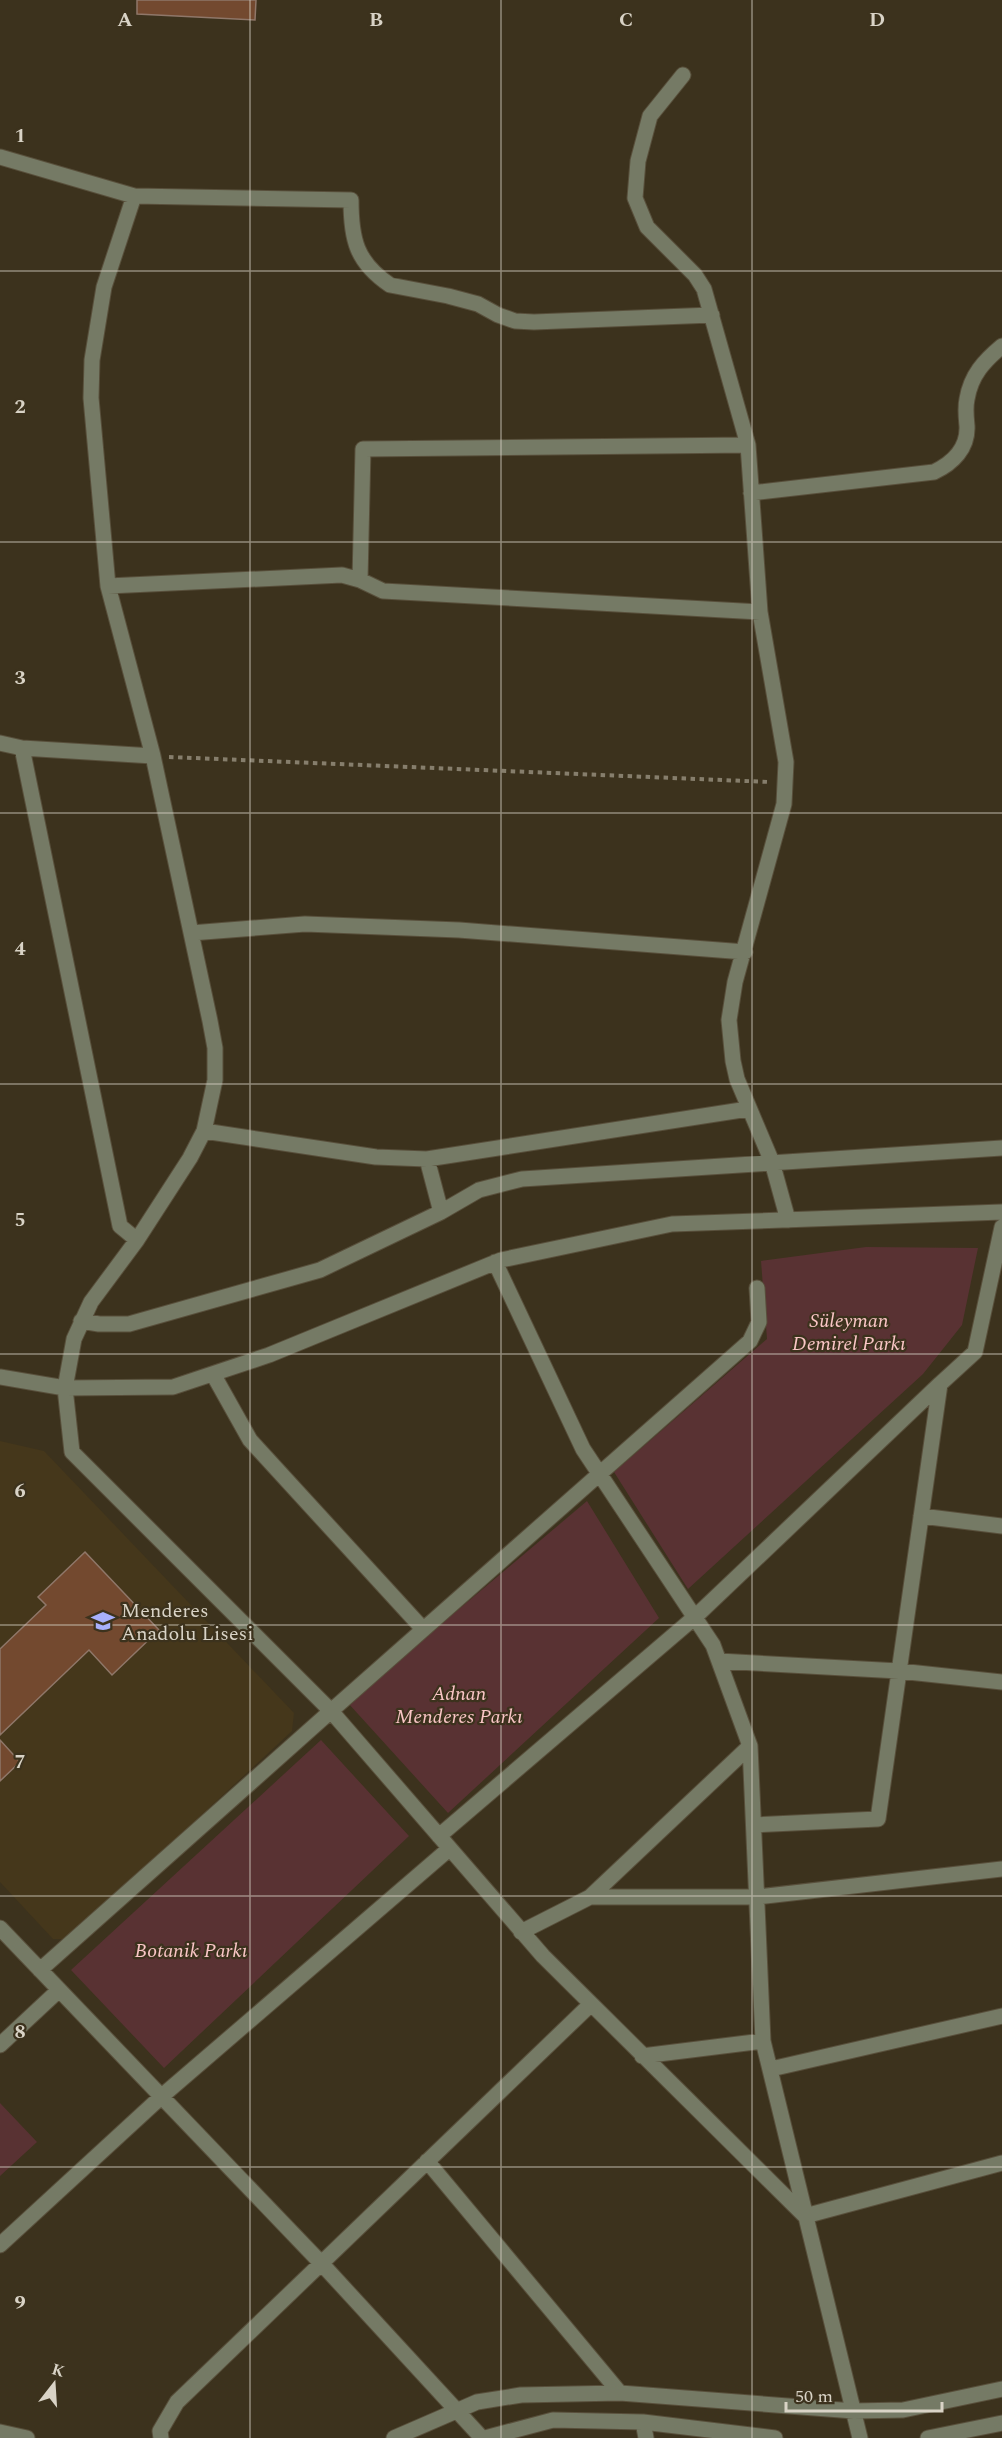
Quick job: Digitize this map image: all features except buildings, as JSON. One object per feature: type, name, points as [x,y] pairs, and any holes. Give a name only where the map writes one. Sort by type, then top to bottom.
[{"type":"street","points":[[683,75],[650,116],[638,160],[635,198],[647,227],[695,275],[705,289],[748,445],[760,612],[784,741],[786,783],[784,804],[735,982],[729,1020],[733,1061],[748,1109],[772,1162],[788,1220]]},
{"type":"street","points":[[0,157],[134,196],[351,200],[351,228],[359,254],[367,266],[390,285],[478,304],[515,321],[712,315]]},
{"type":"street","points":[[134,196],[104,288],[92,360],[91,398],[108,586],[153,756],[215,1048],[215,1080],[204,1131],[190,1158],[137,1240],[102,1285],[81,1321],[65,1388],[72,1452],[331,1712],[521,1932],[590,2005],[805,2216]]},
{"type":"street","points":[[751,493],[934,472],[944,467],[953,461],[967,434],[966,399],[970,385],[986,359],[1002,346]]},
{"type":"street","points":[[360,580],[363,449],[748,445]]},
{"type":"street","points":[[108,586],[342,575],[360,580],[383,591],[760,612]]},
{"type":"street","points":[[0,743],[22,748],[153,756]]},
{"type":"street","points":[[22,748],[120,1226],[137,1240]]},
{"type":"street","points":[[191,933],[305,924],[459,930],[745,952]]},
{"type":"street","points":[[204,1131],[376,1157],[427,1159],[748,1109]]},
{"type":"street","points":[[81,1321],[99,1324],[129,1324],[320,1270],[441,1212],[479,1190],[522,1179],[1002,1148]]},
{"type":"street","points":[[427,1159],[441,1212]]},
{"type":"street","points":[[0,1377],[65,1388],[173,1387],[269,1355],[495,1262],[672,1224],[1002,1212]]},
{"type":"street","points":[[439,1836],[695,1617],[975,1352],[1002,1227]]},
{"type":"street","points":[[495,1262],[583,1449],[713,1645],[750,1746],[763,2041],[860,2438]]},
{"type":"street","points":[[40,1970],[750,1341],[759,1322],[757,1288]]},
{"type":"street","points":[[213,1374],[250,1440],[423,1629]]},
{"type":"street","points":[[754,1825],[878,1819],[940,1384]]},
{"type":"street","points":[[921,1516],[1002,1526]]},
{"type":"street","points":[[719,1660],[899,1671],[1002,1682]]},
{"type":"street","points":[[521,1932],[590,1897],[750,1746]]},
{"type":"street","points":[[0,2245],[162,2096],[449,1849]]},
{"type":"street","points":[[590,1897],[757,1897],[1002,1869]]},
{"type":"street","points":[[0,1928],[321,2262],[483,2438],[553,2420],[643,2422],[775,2438]]},
{"type":"street","points":[[0,2045],[59,1990]]},
{"type":"street","points":[[161,2438],[160,2431],[177,2402],[590,2005]]},
{"type":"street","points":[[771,2069],[1002,2016]]},
{"type":"street","points":[[642,2056],[763,2041]]},
{"type":"street","points":[[427,2161],[620,2394]]},
{"type":"street","points":[[805,2216],[1002,2163]]},
{"type":"street","points":[[394,2438],[477,2402],[521,2395],[620,2394],[854,2411],[903,2410],[1002,2389]]},
{"type":"street","points":[[643,2422],[646,2438]]},
{"type":"street","points":[[928,2438],[996,2429]]},
{"type":"street","points":[[0,2432],[27,2438]]},
{"type":"path","points":[[153,756],[786,783]]},
{"type":"shaded area","name":"Menderes Anadolu Lisesi","points":[[0,1441],[44,1451],[294,1713],[292,1731],[68,1939],[53,1939],[0,1882]]},
{"type":"green space","name":"Süleyman Demirel Parkı","points":[[866,1247],[978,1248],[962,1325],[923,1374],[688,1589],[614,1472],[767,1339],[761,1261]]},
{"type":"green space","name":"Adnan Menderes Parkı","points":[[587,1501],[659,1618],[448,1813],[348,1703]]},
{"type":"green space","name":"Botanik Parkı","points":[[321,1740],[409,1836],[164,2068],[71,1970]]},
{"type":"green space","points":[[0,2103],[37,2142],[0,2176]]},
{"type":"place","name":"Menderes Anadolu Lisesi","points":[[103,1621]]}]
